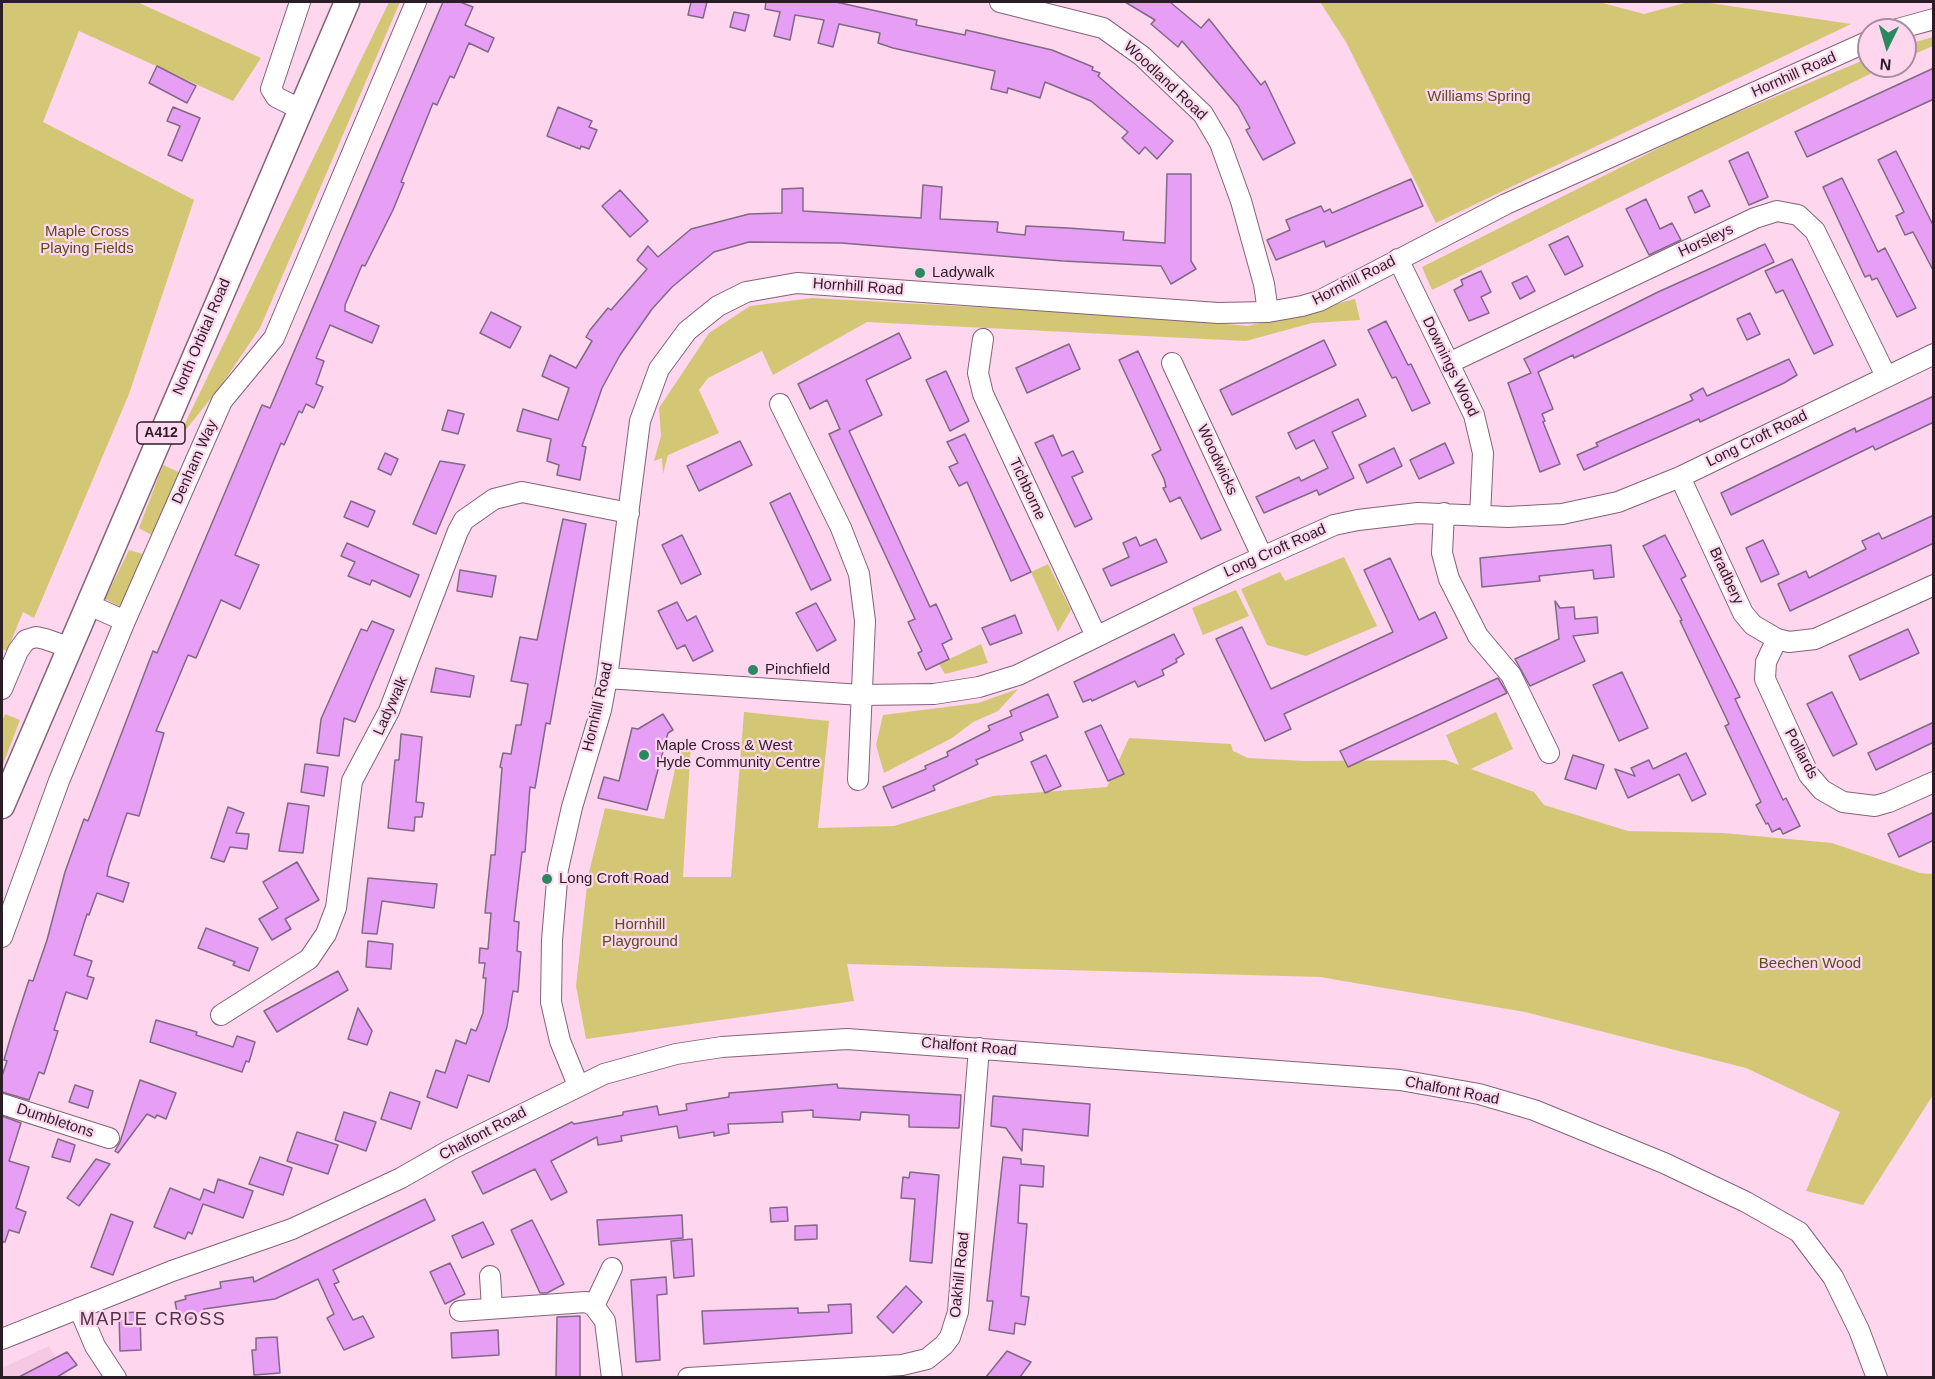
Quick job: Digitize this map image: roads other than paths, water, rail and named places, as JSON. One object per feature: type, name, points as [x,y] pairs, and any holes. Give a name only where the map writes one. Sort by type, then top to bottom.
[{"type":"main road","name":"North Orbital Road","points":[[2,806],[68,647],[347,2]]},
{"type":"street","points":[[300,2],[271,89],[276,98],[300,109]]},
{"type":"street","name":"Denham Way","points":[[2,937],[60,781],[125,621],[222,401],[274,338],[416,2]]},
{"type":"street","name":"Woodland Road","points":[[1000,2],[1103,28],[1142,56],[1203,114],[1220,143],[1240,201],[1264,284],[1268,312]]},
{"type":"street","points":[[1917,24],[1934,19]]},
{"type":"street","name":"Hornhill Road","points":[[578,1085],[552,1017],[550,981],[554,905],[563,843],[601,710],[607,678],[640,421],[659,369],[687,331],[718,306],[756,289],[784,284],[823,284],[1218,313],[1268,312],[1319,300],[1506,204],[1645,144],[1857,47]]},
{"type":"street","name":"Horsleys","points":[[1449,363],[1755,218],[1777,211],[1798,214],[1815,231],[1886,376]]},
{"type":"street","name":"Downings Wood","points":[[1398,259],[1474,415],[1480,433],[1483,478],[1480,516]]},
{"type":"street","name":"Tichborne","points":[[983,339],[978,373],[982,394],[1096,636]]},
{"type":"street","name":"Long Croft Road","points":[[607,678],[861,694],[934,694],[979,687],[1018,675],[1306,536],[1358,520],[1444,513],[1534,516],[1590,509],[1618,502],[1680,477],[1934,354]]},
{"type":"street","name":"Woodwicks","points":[[1172,363],[1262,556]]},
{"type":"street","points":[[780,404],[841,528],[859,574],[865,621],[858,780]]},
{"type":"street","name":"Bradbery","points":[[1680,477],[1743,613],[1754,625],[1777,639]]},
{"type":"street","name":"Ladywalk","points":[[221,1015],[309,959],[326,934],[336,908],[352,781],[389,711],[464,520],[494,500],[522,492],[629,513]]},
{"type":"street","points":[[1444,513],[1442,553],[1449,579],[1478,636],[1511,675],[1549,753]]},
{"type":"street","points":[[1777,639],[1789,642],[1815,639],[1934,585]]},
{"type":"street","points":[[87,604],[125,621]]},
{"type":"street","points":[[2,689],[18,651],[26,640],[36,637],[68,647]]},
{"type":"street","name":"Pollards","points":[[1777,639],[1766,662],[1765,679],[1809,775],[1822,790],[1843,802],[1875,806],[1934,782]]},
{"type":"street","name":"Chalfont Road","points":[[2,1340],[79,1308],[324,1215],[401,1178],[578,1085],[626,1067],[722,1047],[847,1039],[1400,1080],[1479,1094],[1534,1110],[1664,1163],[1754,1206],[1799,1232],[1833,1277],[1877,1377]]},
{"type":"street","name":"Oakhill Road","points":[[688,1377],[902,1365],[927,1359],[944,1345],[950,1337],[958,1312],[980,1048]]},
{"type":"street","name":"Dumbletons","points":[[2,1104],[109,1138]]},
{"type":"street","points":[[594,1306],[612,1268]]},
{"type":"street","points":[[490,1276],[492,1308]]},
{"type":"street","points":[[460,1311],[580,1301],[594,1306],[603,1316],[608,1331],[612,1377]]},
{"type":"street","points":[[79,1308],[94,1346],[116,1377]]},
{"type":"place","name":"Ladywalk","points":[[920,273]]},
{"type":"place","name":"Pinchfield","points":[[753,670]]},
{"type":"place","name":"Maple Cross & West Hyde Community Centre","points":[[644,755]]},
{"type":"place","name":"Long Croft Road","points":[[547,879]]},
{"type":"district","name":"MAPLE CROSS","points":[[153,1320]]},
{"type":"park label","name":"Williams Spring","points":[[1479,97]]},
{"type":"park label","name":"Maple Cross Playing Fields","points":[[87,240]]},
{"type":"park label","name":"Hornhill Playground","points":[[640,934]]},
{"type":"park label","name":"Beechen Wood","points":[[1810,964]]}]
